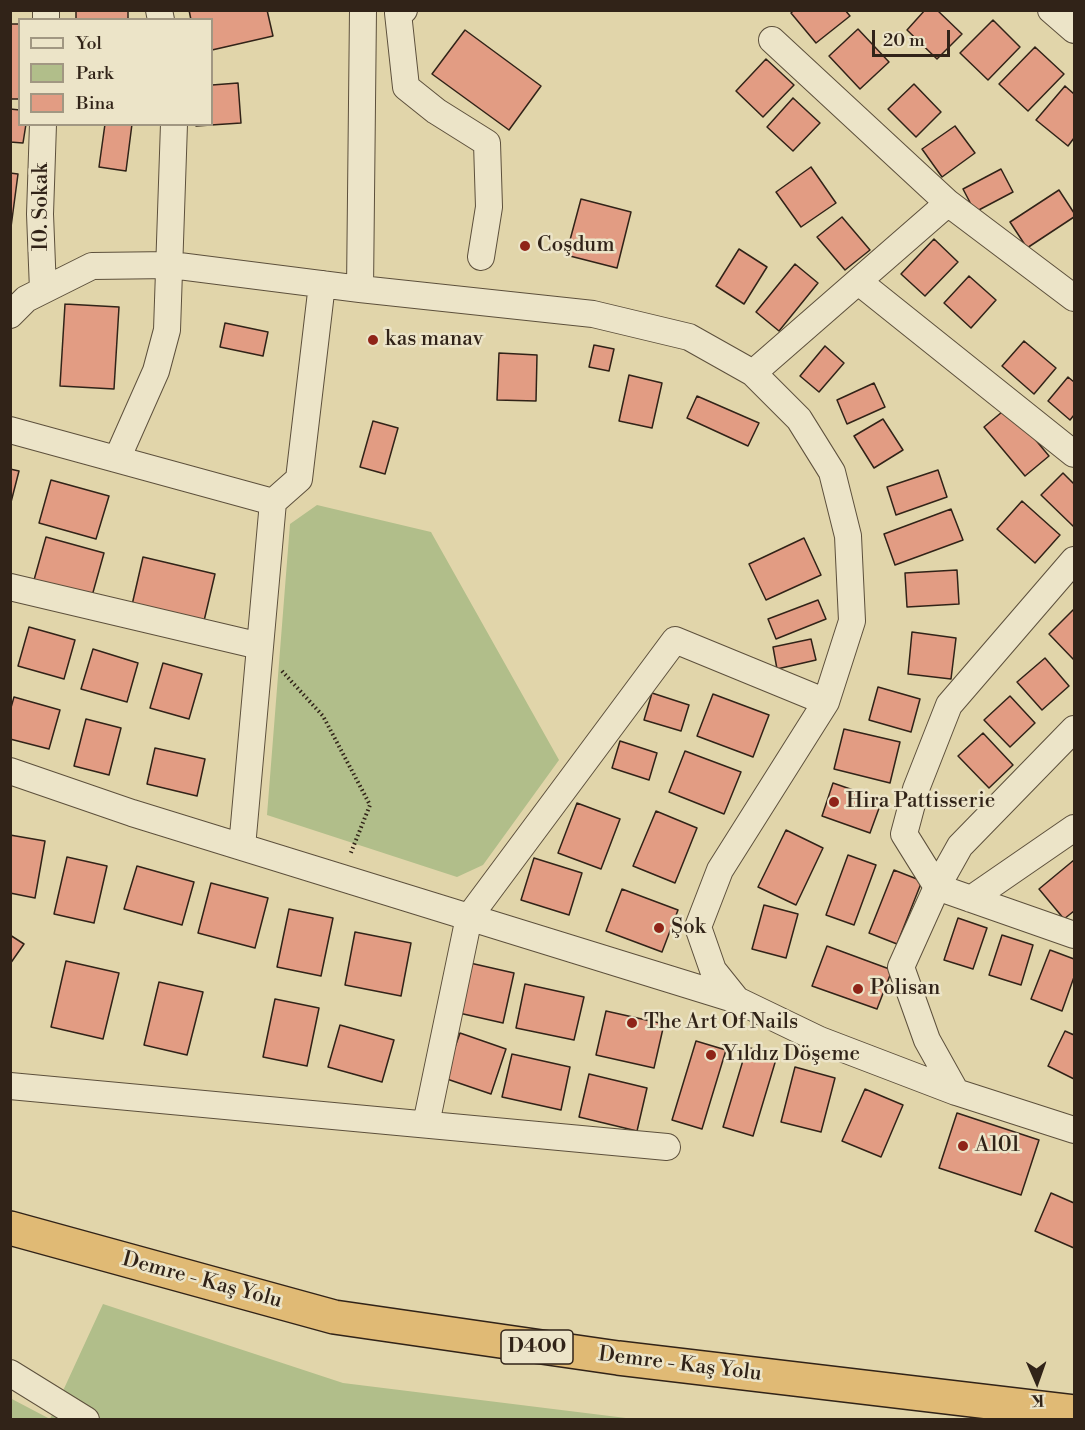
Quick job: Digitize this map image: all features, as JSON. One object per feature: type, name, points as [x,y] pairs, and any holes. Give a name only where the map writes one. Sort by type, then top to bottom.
[{"type":"highway","name":"Demre - Kaş Yolu","points":[[10,1228],[334,1317],[618,1358],[1074,1412]]},
{"type":"street","points":[[360,290],[363,10]]},
{"type":"street","points":[[404,10],[398,13],[406,87],[436,111],[487,143],[489,207],[481,257]]},
{"type":"street","points":[[1051,10],[1074,30]]},
{"type":"street","points":[[772,40],[948,202],[1074,298]]},
{"type":"street","name":"10. Sokak","points":[[43,126],[40,214],[43,290]]},
{"type":"street","points":[[117,459],[163,351],[168,320],[171,266],[174,126]]},
{"type":"street","points":[[753,373],[948,202]]},
{"type":"street","points":[[10,315],[26,299],[92,266],[171,266],[360,290],[593,314],[689,337],[753,373],[799,419],[832,472],[848,536],[852,621],[826,702],[720,870],[698,927],[712,969],[737,1000]]},
{"type":"street","points":[[859,282],[1074,454]]},
{"type":"street","points":[[242,847],[273,502],[299,478],[322,284]]},
{"type":"street","points":[[10,430],[273,502]]},
{"type":"street","points":[[1074,560],[949,705],[916,789],[904,834],[937,887],[1074,935]]},
{"type":"street","points":[[10,587],[260,646]]},
{"type":"street","points":[[426,1124],[469,917],[675,640],[826,702]]},
{"type":"street","points":[[956,1092],[927,1040],[901,967],[937,887],[960,846],[1074,729]]},
{"type":"street","points":[[10,771],[132,813],[737,1000],[820,1040],[956,1092],[1074,1130]]},
{"type":"street","points":[[971,899],[1074,828]]},
{"type":"street","points":[[10,1086],[667,1147]]},
{"type":"street","points":[[10,1373],[86,1419]]},
{"type":"path","points":[[260,646],[323,716],[370,805],[341,877]]},
{"type":"green space","points":[[317,505],[431,532],[559,760],[483,865],[457,877],[267,815],[290,524]]},
{"type":"green space","points":[[103,1304],[343,1383],[634,1419],[11,1420],[10,1398],[50,1419]]},
{"type":"building","points":[[76,10],[128,10],[128,18],[76,18]]},
{"type":"building","points":[[189,10],[267,10],[273,36],[213,50],[213,18],[191,18]]},
{"type":"building","points":[[794,10],[845,10],[850,16],[816,43],[791,13]]},
{"type":"building","points":[[925,10],[937,10],[962,34],[937,59],[907,30]]},
{"type":"building","points":[[993,20],[1020,47],[988,80],[960,53]]},
{"type":"building","points":[[10,24],[18,24],[18,99],[10,99]]},
{"type":"building","points":[[858,29],[889,62],[860,89],[829,56]]},
{"type":"building","points":[[465,30],[541,86],[509,130],[432,74]]},
{"type":"building","points":[[1035,47],[1064,74],[1028,111],[999,84]]},
{"type":"building","points":[[766,59],[794,85],[763,117],[736,91]]},
{"type":"building","points":[[238,83],[241,123],[213,125],[213,85]]},
{"type":"building","points":[[914,84],[941,112],[916,137],[888,109]]},
{"type":"building","points":[[1065,86],[1074,94],[1074,138],[1068,146],[1036,120]]},
{"type":"building","points":[[793,98],[820,123],[793,151],[767,127]]},
{"type":"building","points":[[10,109],[18,110],[18,126],[26,126],[23,143],[10,142]]},
{"type":"building","points":[[105,126],[132,126],[126,171],[99,167]]},
{"type":"building","points":[[955,126],[975,153],[942,177],[922,149]]},
{"type":"building","points":[[811,167],[836,203],[801,227],[776,192]]},
{"type":"building","points":[[1001,169],[1013,192],[975,212],[963,189]]},
{"type":"building","points":[[10,173],[18,174],[11,227],[10,227]]},
{"type":"building","points":[[1059,190],[1074,213],[1074,217],[1027,248],[1010,222]]},
{"type":"building","points":[[581,199],[631,212],[617,268],[566,255]]},
{"type":"building","points":[[842,217],[870,250],[845,270],[817,237]]},
{"type":"building","points":[[934,239],[958,262],[925,296],[901,274]]},
{"type":"building","points":[[739,249],[767,267],[744,304],[716,286]]},
{"type":"building","points":[[795,264],[818,283],[779,331],[756,312]]},
{"type":"building","points":[[969,276],[996,300],[971,328],[944,303]]},
{"type":"building","points":[[65,304],[119,307],[114,389],[60,386]]},
{"type":"building","points":[[225,323],[268,332],[263,356],[220,347]]},
{"type":"building","points":[[1024,341],[1056,368],[1034,394],[1002,366]]},
{"type":"building","points":[[594,345],[614,349],[609,371],[589,367]]},
{"type":"building","points":[[825,346],[844,363],[819,392],[800,376]]},
{"type":"building","points":[[499,353],[537,355],[536,401],[497,400]]},
{"type":"building","points":[[629,375],[662,383],[652,428],[619,421]]},
{"type":"building","points":[[1068,377],[1074,382],[1074,415],[1070,420],[1048,401]]},
{"type":"building","points":[[874,383],[885,407],[847,424],[837,400]]},
{"type":"building","points":[[697,396],[759,423],[748,446],[687,418]]},
{"type":"building","points":[[1008,407],[1049,456],[1025,476],[984,427]]},
{"type":"building","points":[[883,419],[903,450],[874,468],[854,436]]},
{"type":"building","points":[[373,421],[398,428],[385,474],[360,467]]},
{"type":"building","points":[[10,469],[19,471],[10,506]]},
{"type":"building","points":[[938,470],[947,497],[896,515],[887,487]]},
{"type":"building","points":[[1063,473],[1074,484],[1074,527],[1041,495]]},
{"type":"building","points":[[51,480],[109,496],[96,539],[39,523]]},
{"type":"building","points":[[1022,501],[1060,535],[1035,563],[997,529]]},
{"type":"building","points":[[951,509],[963,540],[895,565],[884,534]]},
{"type":"building","points":[[46,537],[104,553],[92,596],[34,580]]},
{"type":"building","points":[[804,538],[821,575],[766,600],[749,564]]},
{"type":"building","points":[[143,557],[215,574],[204,621],[132,605]]},
{"type":"building","points":[[957,570],[959,604],[907,607],[905,573]]},
{"type":"building","points":[[818,600],[826,619],[776,639],[768,619]]},
{"type":"building","points":[[1074,609],[1074,660],[1049,634]]},
{"type":"building","points":[[29,627],[75,640],[64,679],[18,666]]},
{"type":"building","points":[[912,632],[956,638],[951,679],[908,674]]},
{"type":"building","points":[[811,639],[816,660],[777,669],[773,647]]},
{"type":"building","points":[[93,649],[138,663],[127,702],[81,689]]},
{"type":"building","points":[[1045,658],[1069,686],[1042,710],[1017,682]]},
{"type":"building","points":[[163,663],[202,674],[189,719],[150,708]]},
{"type":"building","points":[[878,687],[920,699],[911,732],[869,720]]},
{"type":"building","points":[[652,693],[689,705],[681,731],[644,720]]},
{"type":"building","points":[[713,694],[769,715],[753,757],[697,736]]},
{"type":"building","points":[[1010,696],[1035,723],[1010,747],[984,720]]},
{"type":"building","points":[[14,697],[60,710],[49,749],[10,739],[10,711]]},
{"type":"building","points":[[86,719],[121,728],[109,775],[74,766]]},
{"type":"building","points":[[844,729],[900,742],[890,783],[834,769]]},
{"type":"building","points":[[983,733],[1013,765],[989,788],[958,756]]},
{"type":"building","points":[[620,741],[657,753],[649,780],[612,768]]},
{"type":"building","points":[[155,748],[205,759],[197,796],[147,784]]},
{"type":"building","points":[[685,751],[741,772],[724,814],[669,792]]},
{"type":"building","points":[[833,783],[882,800],[870,833],[822,816]]},
{"type":"building","points":[[577,803],[620,819],[601,869],[558,853]]},
{"type":"building","points":[[656,811],[697,828],[675,883],[633,866]]},
{"type":"building","points":[[786,830],[823,848],[796,905],[758,887]]},
{"type":"building","points":[[10,835],[45,841],[35,898],[10,893]]},
{"type":"building","points":[[848,855],[876,865],[854,925],[826,915]]},
{"type":"building","points":[[67,857],[107,866],[94,923],[54,914]]},
{"type":"building","points":[[534,858],[582,873],[569,915],[521,900]]},
{"type":"building","points":[[1074,860],[1074,911],[1064,919],[1039,889]]},
{"type":"building","points":[[137,866],[194,882],[182,925],[124,909]]},
{"type":"building","points":[[894,870],[922,881],[897,944],[869,933]]},
{"type":"building","points":[[211,883],[268,898],[255,948],[198,933]]},
{"type":"building","points":[[622,889],[678,910],[662,952],[606,931]]},
{"type":"building","points":[[764,905],[798,914],[786,958],[752,949]]},
{"type":"building","points":[[289,909],[333,918],[321,976],[277,967]]},
{"type":"building","points":[[958,918],[987,928],[973,969],[944,960]]},
{"type":"building","points":[[355,932],[411,943],[401,996],[345,985]]},
{"type":"building","points":[[10,935],[24,944],[10,964]]},
{"type":"building","points":[[1002,935],[1033,945],[1021,985],[989,975]]},
{"type":"building","points":[[827,946],[892,970],[877,1009],[812,986]]},
{"type":"building","points":[[1050,950],[1074,959],[1074,977],[1062,1011],[1031,999]]},
{"type":"building","points":[[66,961],[119,973],[103,1039],[51,1027]]},
{"type":"building","points":[[470,963],[514,973],[503,1023],[459,1013]]},
{"type":"building","points":[[159,982],[203,992],[187,1055],[144,1045]]},
{"type":"building","points":[[525,984],[584,997],[574,1040],[516,1028]]},
{"type":"building","points":[[275,999],[319,1008],[307,1066],[263,1057]]},
{"type":"building","points":[[606,1011],[664,1024],[654,1068],[596,1055]]},
{"type":"building","points":[[340,1025],[394,1040],[382,1082],[328,1067]]},
{"type":"building","points":[[1065,1031],[1074,1035],[1074,1079],[1048,1066]]},
{"type":"building","points":[[460,1033],[506,1049],[491,1094],[444,1078]]},
{"type":"building","points":[[696,1041],[726,1050],[702,1129],[672,1120]]},
{"type":"building","points":[[747,1047],[777,1056],[753,1136],[723,1127]]},
{"type":"building","points":[[512,1054],[570,1067],[561,1110],[502,1097]]},
{"type":"building","points":[[795,1067],[835,1078],[821,1132],[781,1122]]},
{"type":"building","points":[[589,1074],[647,1088],[637,1131],[579,1117]]},
{"type":"building","points":[[865,1089],[903,1105],[881,1157],[842,1141]]},
{"type":"building","points":[[957,1113],[1039,1140],[1021,1195],[939,1168]]},
{"type":"building","points":[[1051,1193],[1074,1203],[1074,1248],[1035,1231]]},
{"type":"place","name":"Coşdum","points":[[525,246]]},
{"type":"place","name":"kas manav","points":[[373,340]]},
{"type":"place","name":"Hira Pattisserie","points":[[834,802]]},
{"type":"place","name":"Şok","points":[[659,928]]},
{"type":"place","name":"Polisan","points":[[858,989]]},
{"type":"place","name":"The Art Of Nails","points":[[632,1023]]},
{"type":"place","name":"Yıldız Döşeme","points":[[711,1055]]},
{"type":"place","name":"A101","points":[[963,1146]]}]
